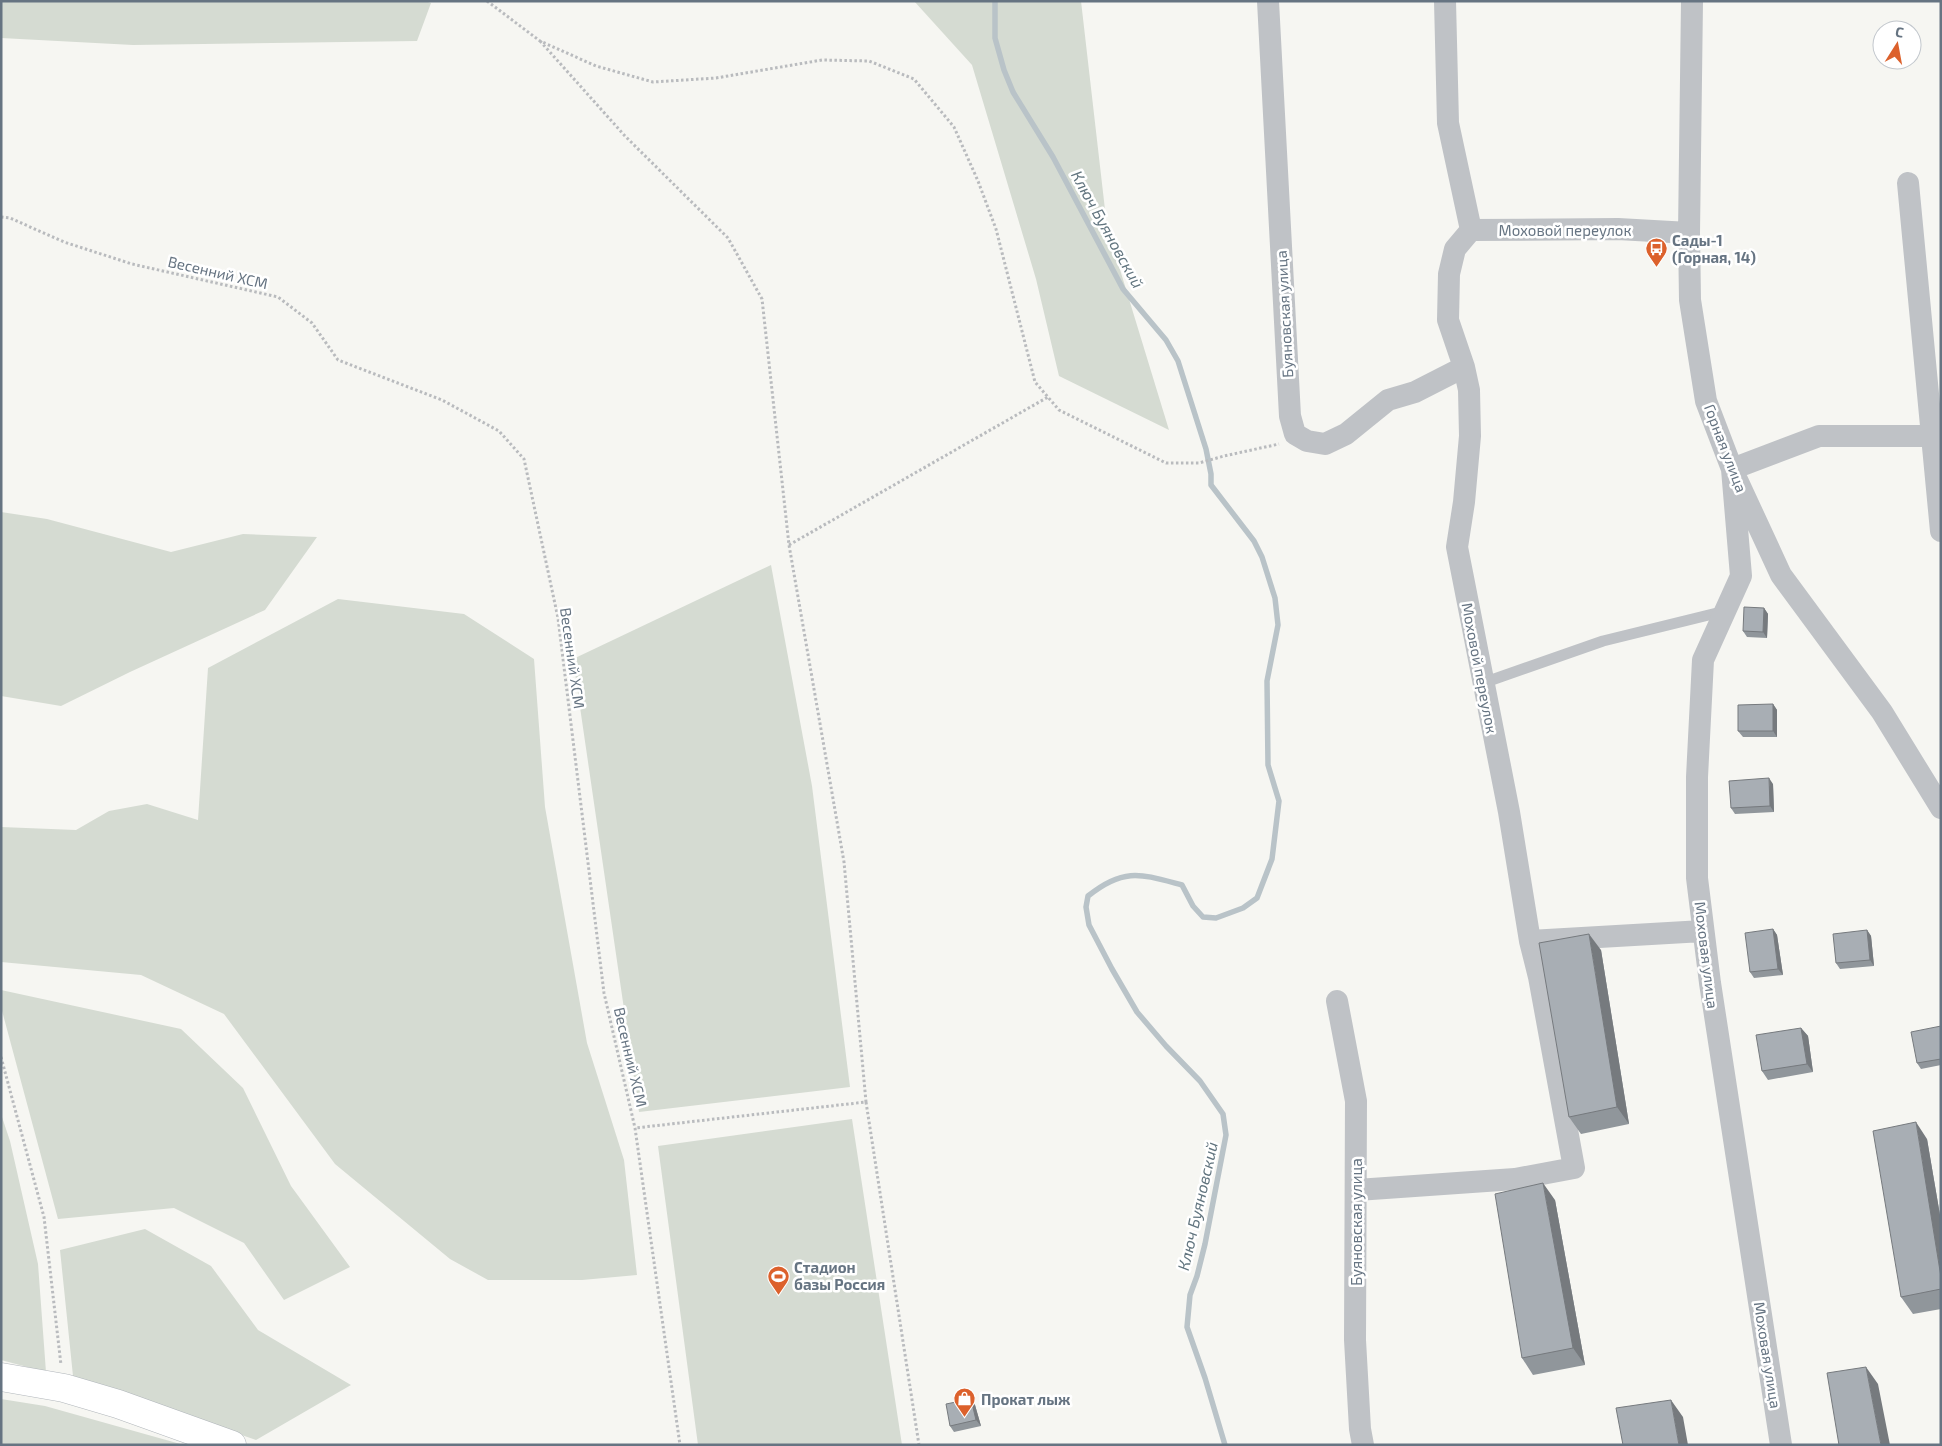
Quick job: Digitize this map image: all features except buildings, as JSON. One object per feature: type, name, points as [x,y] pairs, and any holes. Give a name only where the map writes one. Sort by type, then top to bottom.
[{"type":"main road","points":[[1,1377],[64,1388],[118,1404],[232,1445]]},
{"type":"street","name":"Буяновская улица","points":[[1268,1],[1290,416],[1295,434],[1301,437]]},
{"type":"street","points":[[1445,1],[1448,123],[1471,230]]},
{"type":"street","name":"Горная улица","points":[[1692,1],[1690,300],[1706,401],[1732,469],[1781,575],[1882,712],[1941,808]]},
{"type":"street","points":[[1908,183],[1936,436],[1941,531]]},
{"type":"street","name":"Моховой переулок","points":[[1357,1190],[1515,1179],[1574,1168],[1539,978],[1530,941],[1509,812],[1457,547],[1464,502],[1470,436],[1469,390],[1464,367],[1448,320],[1449,274],[1455,249],[1471,230],[1618,229],[1689,233]]},
{"type":"street","points":[[1301,437],[1307,441],[1326,444],[1346,434],[1388,400],[1414,392],[1464,367]]},
{"type":"street","points":[[1732,469],[1819,436],[1936,436]]},
{"type":"street","name":"Моховая улица","points":[[1732,469],[1741,576],[1703,660],[1697,804],[1697,878],[1710,983],[1782,1445]]},
{"type":"street","points":[[1530,941],[1703,931]]},
{"type":"street","name":"Буяновская улица","points":[[1337,1001],[1356,1101],[1355,1340],[1360,1429],[1363,1445]]},
{"type":"lane","points":[[1483,683],[1603,640],[1725,611]]},
{"type":"path","points":[[487,1],[540,42],[625,136],[728,238],[762,299],[789,545],[844,862],[866,1102],[918,1445]]},
{"type":"path","points":[[540,42],[596,66],[654,82],[716,78],[822,60],[869,61],[914,79],[954,127],[978,180],[996,229],[1035,382],[1059,410],[1166,463],[1199,464],[1224,456],[1274,446],[1301,437]]},
{"type":"path","name":"Весенний ХСМ","points":[[1,217],[10,218],[64,242],[132,264],[278,296],[312,323],[338,360],[442,400],[499,432],[524,459],[558,618],[604,993],[635,1128],[680,1445]]},
{"type":"path","points":[[789,545],[1048,397]]},
{"type":"path","points":[[1,1057],[44,1217],[64,1388]]},
{"type":"path","points":[[635,1128],[866,1102]]},
{"type":"shaded area","points":[[1,1],[425,1],[431,3],[417,41],[133,45],[1,38]]},
{"type":"shaded area","points":[[914,1],[1081,1],[1107,227],[1169,430],[1059,376],[1036,279],[972,65]]},
{"type":"shaded area","points":[[1,512],[47,519],[171,552],[243,534],[317,537],[265,610],[61,706],[1,696]]},
{"type":"shaded area","points":[[771,565],[812,786],[850,1087],[639,1112],[573,659]]},
{"type":"shaded area","points":[[338,599],[464,614],[534,659],[545,807],[587,1043],[624,1160],[637,1275],[582,1280],[488,1280],[450,1259],[335,1164],[224,1014],[141,975],[1,962],[1,827],[76,830],[109,811],[147,804],[198,820],[208,668]]},
{"type":"shaded area","points":[[1,990],[181,1029],[243,1088],[291,1186],[350,1267],[284,1300],[244,1243],[174,1208],[58,1219],[1,1007]]},
{"type":"shaded area","points":[[1,1114],[10,1141],[38,1264],[46,1372],[1,1360]]},
{"type":"shaded area","name":"Стадион базы Россия","points":[[852,1119],[902,1445],[698,1445],[658,1146]]},
{"type":"shaded area","points":[[145,1229],[211,1266],[258,1330],[351,1385],[256,1440],[73,1376],[60,1250]]},
{"type":"shaded area","points":[[1,1399],[45,1406],[184,1445],[1,1445]]},
{"type":"waterway","name":"Ключ Буяновский","points":[[995,1],[995,38],[1004,70],[1013,92],[1053,157],[1123,289],[1166,340],[1178,361],[1206,449],[1211,474],[1211,485],[1254,541],[1262,557],[1275,598],[1278,625],[1267,681],[1268,765],[1279,801],[1272,859],[1257,898],[1243,908],[1216,918],[1203,917],[1193,906],[1182,885],[1155,878],[1133,876],[1112,880],[1101,887],[1088,896],[1086,907],[1089,925],[1137,1012],[1166,1046],[1200,1081],[1223,1114],[1226,1135],[1205,1244],[1190,1295],[1187,1327],[1205,1378],[1225,1445]]},
{"type":"place","name":"Сады-1 (Горная, 14)","points":[[1656,268]]},
{"type":"place","name":"Стадион базы Россия","points":[[778,1295]]},
{"type":"place","name":"Прокат лыж","points":[[965,1418]]}]
